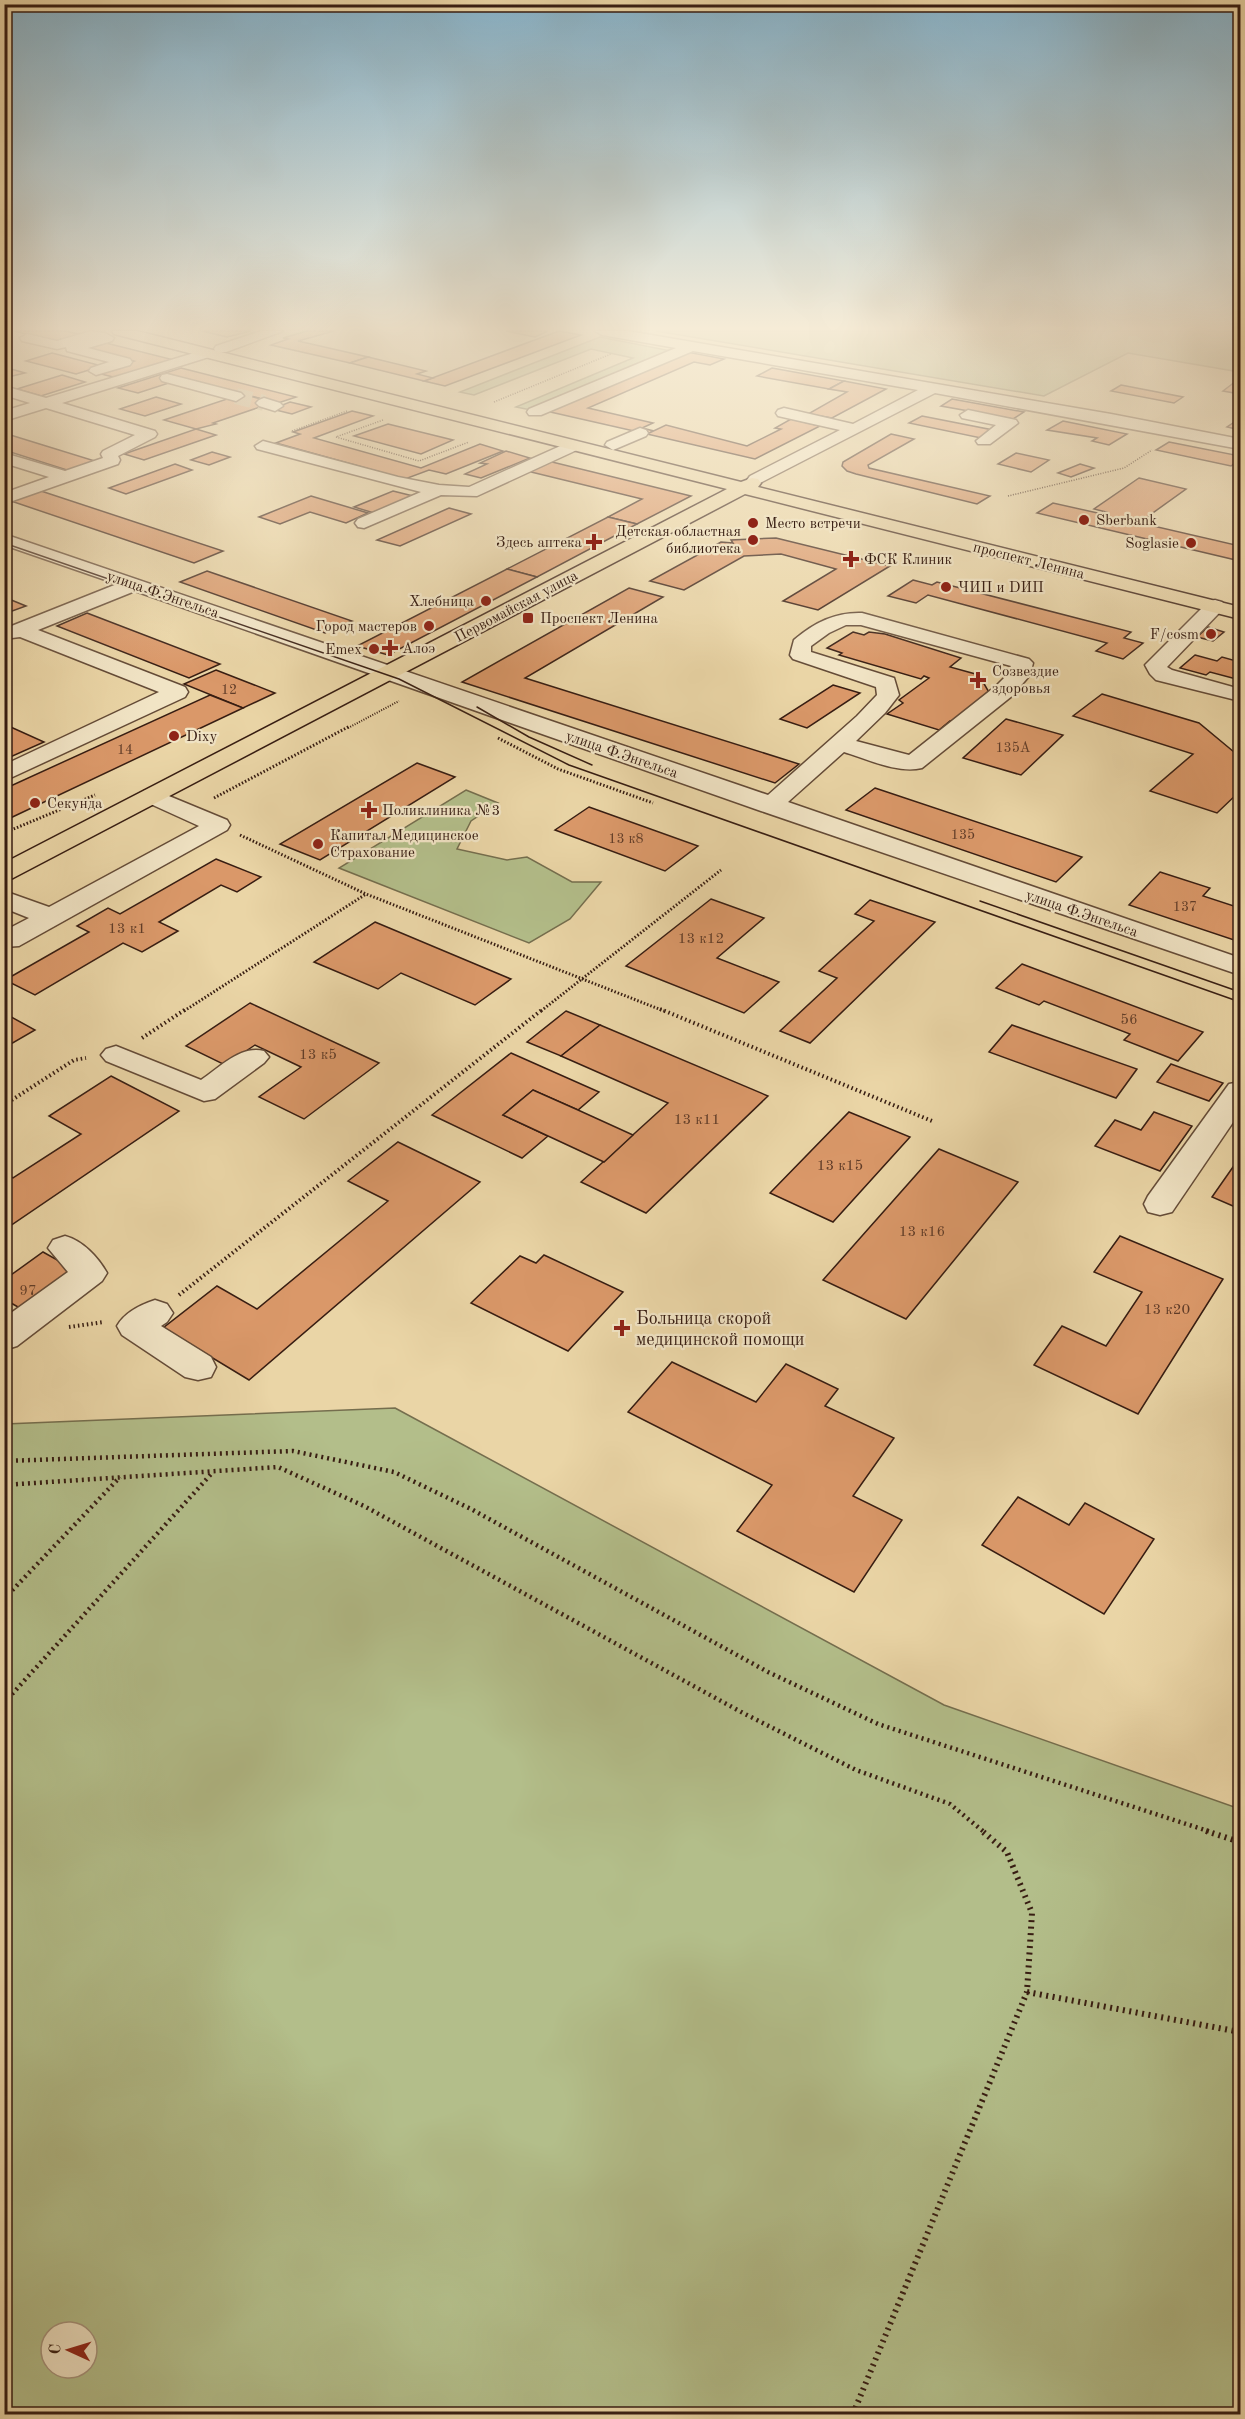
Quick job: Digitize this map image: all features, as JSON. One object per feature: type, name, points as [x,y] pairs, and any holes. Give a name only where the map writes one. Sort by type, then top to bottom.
[{"type":"main road","name":"проспект Ленина","points":[[565,444],[749,484],[1240,598]]},
{"type":"main road","name":"проспект Ленина","points":[[608,444],[749,484],[1240,613]]},
{"type":"main road","name":"Первомайская улица","points":[[4,873],[749,484]]},
{"type":"street","points":[[6,498],[112,460],[110,454],[130,444]]},
{"type":"street","name":"Первомайская улица","points":[[749,484],[826,444]]},
{"type":"street","points":[[263,446],[397,482],[439,490],[471,492],[573,446]]},
{"type":"street","points":[[4,458],[67,477]]},
{"type":"street","points":[[364,523],[439,490]]},
{"type":"street","name":"улица Ф.Энгельса","points":[[4,539],[1240,967]]},
{"type":"street","points":[[12,633],[135,584]]},
{"type":"street","points":[[1215,606],[1155,665],[1164,675],[1240,695]]},
{"type":"street","points":[[770,806],[840,743],[879,708],[888,695],[885,683],[800,655],[801,644],[827,625],[851,617],[862,619],[1022,663],[1019,675],[1004,691],[914,763],[895,760],[840,743]]},
{"type":"street","points":[[4,774],[177,692],[12,633]]},
{"type":"street","points":[[152,796],[218,825]]},
{"type":"street","points":[[9,940],[218,825]]},
{"type":"street","points":[[4,899],[50,917]]},
{"type":"street","points":[[116,1055],[204,1092],[254,1058]]},
{"type":"street","points":[[1160,1204],[1240,1090]]},
{"type":"street","points":[[4,1337],[90,1273],[65,1248]]},
{"type":"street","points":[[155,1313],[135,1326],[198,1367]]},
{"type":"path","points":[[360,444],[419,461],[463,444]]},
{"type":"path","points":[[1008,496],[1124,468],[1154,449]]},
{"type":"path","points":[[491,734],[558,769],[652,802]]},
{"type":"path","points":[[218,825],[366,894],[583,978],[932,1121]]},
{"type":"path","points":[[63,1328],[155,1313],[721,870]]},
{"type":"path","points":[[4,1106],[74,1060],[116,1055],[366,894]]},
{"type":"path","points":[[4,1461],[293,1451],[394,1472],[471,1509],[768,1672],[878,1724],[1240,1842]]},
{"type":"path","points":[[4,1485],[278,1467],[364,1506],[743,1713],[846,1765],[950,1804],[1007,1852],[1032,1913],[1027,1992],[853,2415]]},
{"type":"path","points":[[4,1703],[213,1471]]},
{"type":"path","points":[[4,1599],[120,1477]]},
{"type":"path","points":[[1027,1992],[1240,2032]]},
{"type":"green space","points":[[466,790],[498,803],[471,821],[457,849],[507,860],[527,857],[572,882],[601,882],[570,919],[529,943],[339,868]]},
{"type":"green space","points":[[395,1408],[944,1705],[1240,1809],[1240,2414],[5,2414],[5,1424]]},
{"type":"building","points":[[4,444],[39,444],[98,462],[70,471],[4,450]]},
{"type":"building","points":[[153,444],[190,444],[144,460],[124,454]]},
{"type":"building","points":[[279,444],[335,444],[421,468],[480,444],[503,451],[446,474],[429,470],[405,479]]},
{"type":"building","points":[[383,444],[444,444],[421,454]]},
{"type":"building","points":[[690,444],[739,444],[747,446],[751,444],[785,444],[755,459]]},
{"type":"building","points":[[874,444],[905,444],[868,465],[869,468],[990,496],[977,504],[856,474],[847,471],[842,466],[843,462]]},
{"type":"building","points":[[1166,444],[1179,444],[1240,456],[1240,459],[1231,466],[1156,450]]},
{"type":"building","points":[[506,451],[530,458],[481,478],[465,474],[487,464],[480,463]]},
{"type":"building","points":[[212,452],[230,457],[209,465],[191,460]]},
{"type":"building","points":[[1016,453],[1049,460],[1031,472],[998,464]]},
{"type":"building","points":[[548,461],[691,496],[637,524],[608,517],[642,499],[527,471]]},
{"type":"building","points":[[175,464],[192,470],[126,494],[109,488]]},
{"type":"building","points":[[1080,464],[1094,468],[1071,477],[1058,473]]},
{"type":"building","points":[[1139,478],[1186,489],[1143,520],[1127,517],[1123,519],[1240,546],[1240,561],[1037,513],[1053,503],[1102,514],[1106,512],[1094,509]]},
{"type":"building","points":[[41,491],[223,551],[194,563],[11,501]]},
{"type":"building","points":[[393,491],[413,496],[374,513],[354,507]]},
{"type":"building","points":[[311,496],[368,513],[346,523],[310,512],[280,524],[259,517]]},
{"type":"building","points":[[449,508],[471,514],[400,546],[377,540]]},
{"type":"building","points":[[608,517],[637,524],[537,577],[507,569]]},
{"type":"building","points":[[776,538],[890,566],[818,610],[783,601],[836,569],[781,554],[744,556],[684,590],[650,581],[721,542],[733,543],[731,540]]},
{"type":"building","points":[[507,569],[537,577],[388,655],[357,646]]},
{"type":"building","points":[[207,571],[352,621],[325,633],[180,582]]},
{"type":"building","points":[[913,580],[932,585],[937,582],[1131,632],[1124,638],[1143,643],[1123,659],[1096,651],[1107,643],[928,595],[916,603],[888,596]]},
{"type":"building","points":[[629,588],[663,597],[525,678],[799,764],[775,783],[462,682]]},
{"type":"building","points":[[4,597],[26,606],[4,614]]},
{"type":"building","points":[[87,613],[220,664],[189,678],[57,626]]},
{"type":"building","name":"F/cosm","points":[[1208,627],[1224,632],[1213,641],[1197,637]]},
{"type":"building","points":[[853,632],[864,635],[869,632],[885,634],[961,658],[950,667],[979,675],[990,694],[939,730],[887,714],[903,703],[899,700],[929,678],[924,676],[921,679],[839,655],[842,653],[827,648]]},
{"type":"building","points":[[1195,655],[1217,661],[1222,657],[1240,662],[1240,680],[1210,672],[1206,675],[1180,668]]},
{"type":"building","points":[[216,670],[275,693],[243,708],[184,684]]},
{"type":"building","points":[[833,685],[860,693],[807,728],[780,719]]},
{"type":"building","points":[[1102,694],[1199,723],[1240,757],[1240,791],[1217,813],[1150,791],[1193,754],[1073,716]]},
{"type":"building","points":[[210,695],[243,708],[4,821],[4,789]]},
{"type":"building","points":[[1006,719],[1063,735],[1021,775],[963,758]]},
{"type":"building","points":[[4,724],[44,742],[8,758],[4,757]]},
{"type":"building","name":"Поликлиника №3","points":[[417,763],[455,777],[320,860],[280,844]]},
{"type":"building","points":[[875,788],[1082,857],[1056,882],[846,810]]},
{"type":"building","points":[[589,807],[698,846],[665,871],[555,830]]},
{"type":"building","points":[[216,859],[261,877],[237,892],[221,885],[159,922],[178,931],[142,952],[123,943],[35,995],[5,980],[89,932],[77,926],[108,908],[120,914]]},
{"type":"building","points":[[1160,872],[1210,888],[1203,896],[1240,908],[1240,942],[1129,905]]},
{"type":"building","points":[[711,899],[764,918],[717,958],[779,982],[744,1013],[626,966]]},
{"type":"building","points":[[870,900],[935,922],[810,1043],[780,1031],[837,978],[819,971],[874,921],[855,914]]},
{"type":"building","points":[[375,922],[511,979],[475,1005],[401,973],[378,989],[314,962]]},
{"type":"building","points":[[1022,964],[1203,1032],[1178,1061],[1124,1040],[1130,1034],[1044,1001],[1039,1005],[996,988]]},
{"type":"building","points":[[250,1003],[379,1063],[304,1119],[259,1097],[301,1067],[255,1045],[225,1065],[186,1046]]},
{"type":"building","points":[[566,1011],[600,1025],[561,1056],[527,1042]]},
{"type":"building","points":[[4,1013],[35,1030],[4,1048]]},
{"type":"building","points":[[600,1025],[768,1096],[646,1213],[581,1182],[668,1103],[561,1056]]},
{"type":"building","points":[[1012,1025],[1137,1069],[1116,1098],[989,1052]]},
{"type":"building","points":[[511,1053],[599,1092],[578,1110],[533,1090],[503,1115],[548,1136],[522,1158],[432,1115]]},
{"type":"building","points":[[1171,1064],[1223,1083],[1209,1101],[1157,1082]]},
{"type":"building","points":[[111,1076],[179,1111],[4,1230],[4,1173],[13,1178],[81,1134],[49,1116]]},
{"type":"building","points":[[533,1090],[633,1135],[604,1162],[503,1115]]},
{"type":"building","points":[[849,1112],[910,1137],[833,1222],[770,1193]]},
{"type":"building","points":[[1154,1112],[1192,1126],[1160,1171],[1095,1146],[1115,1120],[1141,1130]]},
{"type":"building","points":[[398,1142],[480,1182],[249,1380],[163,1328],[217,1286],[257,1309],[388,1201],[348,1181]]},
{"type":"building","points":[[939,1149],[1018,1182],[906,1319],[823,1280]]},
{"type":"building","points":[[1240,1157],[1240,1209],[1212,1197]]},
{"type":"building","points":[[1120,1236],[1223,1279],[1138,1414],[1034,1365],[1062,1326],[1106,1346],[1142,1292],[1094,1272]]},
{"type":"building","points":[[43,1252],[77,1271],[25,1311],[4,1299],[4,1280]]},
{"type":"building","points":[[544,1255],[623,1292],[568,1351],[471,1303],[520,1256],[536,1263]]},
{"type":"building","points":[[672,1362],[756,1402],[786,1364],[838,1389],[825,1406],[894,1438],[853,1496],[902,1520],[854,1592],[737,1531],[772,1485],[628,1412]]},
{"type":"building","points":[[1018,1497],[1069,1525],[1085,1503],[1154,1539],[1104,1614],[982,1545]]},
{"type":"tram line","points":[[4,543],[399,679],[569,765],[1240,1002]]},
{"type":"tram line","points":[[477,707],[529,737],[592,765]]},
{"type":"tram line","points":[[980,901],[1240,992]]},
{"type":"place","name":"Sberbank","points":[[1084,520]]},
{"type":"place","name":"Место встречи","points":[[753,523]]},
{"type":"place","name":"Детская областная библиотека","points":[[753,540]]},
{"type":"place","name":"Здесь аптека","points":[[594,542]]},
{"type":"place","name":"Soglasie","points":[[1191,543]]},
{"type":"place","name":"ФСК Клиник","points":[[851,559]]},
{"type":"place","name":"ЧИП и DИП","points":[[946,587]]},
{"type":"place","name":"Хлебница","points":[[486,601]]},
{"type":"place","name":"Проспект Ленина","points":[[528,618]]},
{"type":"place","name":"Город мастеров","points":[[429,626]]},
{"type":"place","name":"F/cosm","points":[[1211,634]]},
{"type":"place","name":"Алоэ","points":[[390,648]]},
{"type":"place","name":"Emex","points":[[374,649]]},
{"type":"place","name":"Созвездие здоровья","points":[[978,680]]},
{"type":"place","name":"Dixy","points":[[174,736]]},
{"type":"place","name":"Секунда","points":[[35,803]]},
{"type":"place","name":"Поликлиника №3","points":[[369,810]]},
{"type":"place","name":"Капитал Медицинское Страхование","points":[[318,844]]},
{"type":"place","name":"Больница скорой медицинской помощи","points":[[622,1328]]}]
